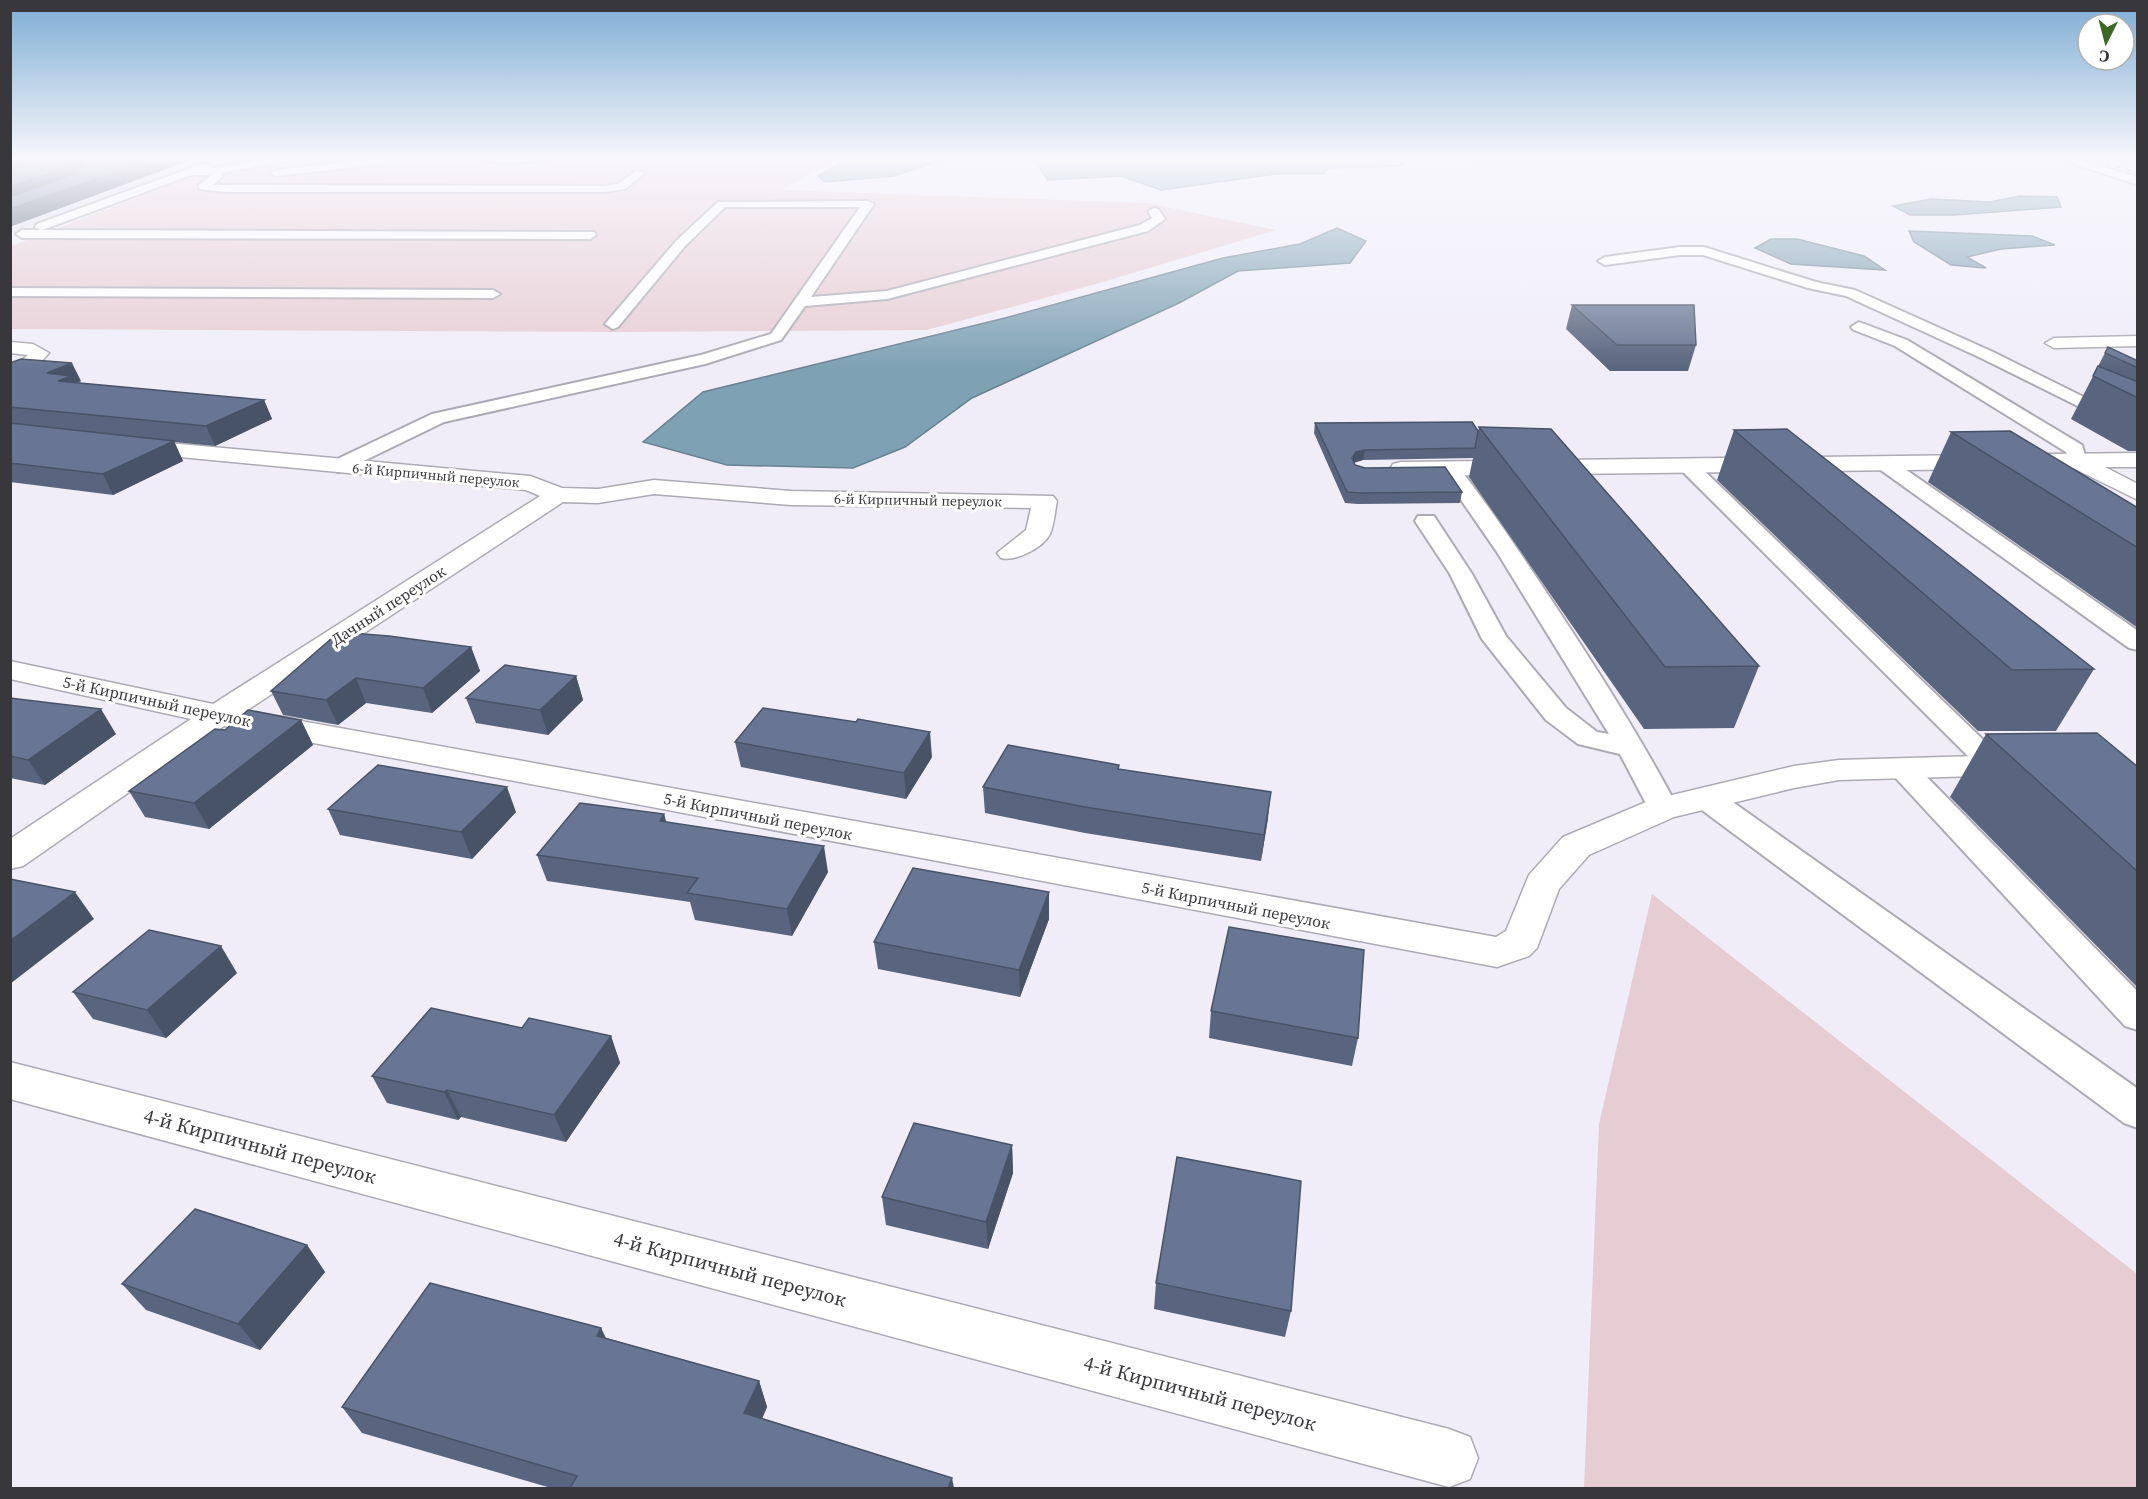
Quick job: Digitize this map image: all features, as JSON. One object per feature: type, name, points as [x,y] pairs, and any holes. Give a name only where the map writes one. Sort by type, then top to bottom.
[{"type":"street","points":[[2054,343],[2138,341]]},
{"type":"street","points":[[10,347],[27,348],[40,353],[21,372],[10,376]]},
{"type":"street","name":"6-й Кирпичный переулок","points":[[112,444],[530,483],[558,495],[598,496],[654,487],[791,498],[1045,501],[1038,533],[1010,553]]},
{"type":"street","points":[[1384,469],[2138,460]]},
{"type":"street","points":[[2077,462],[2138,493]]},
{"type":"street","name":"Дачный переулок","points":[[10,857],[218,715],[558,495]]},
{"type":"street","name":"5-й Кирпичный переулок","points":[[10,670],[218,715],[1485,951],[1507,950],[1523,938],[1542,884],[1576,846],[1664,808]]},
{"type":"street","points":[[1664,808],[1794,777],[1839,770],[2049,765]]},
{"type":"street","name":"4-й Кирпичный переулок","points":[[10,1080],[1449,1458]]},
{"type":"lane","points":[[16,236],[35,229]]},
{"type":"lane","points":[[614,324],[681,243],[696,229]]},
{"type":"lane","points":[[338,466],[438,418],[705,359],[776,337],[851,229]]},
{"type":"lane","points":[[800,302],[887,295],[969,276],[1140,229]]},
{"type":"lane","points":[[16,236],[590,235]]},
{"type":"lane","points":[[1605,261],[1680,251],[1704,251],[1850,293],[1987,355],[2138,431]]},
{"type":"lane","points":[[10,292],[493,294]]},
{"type":"lane","points":[[1859,327],[1901,343],[2018,413],[2075,449],[2077,462]]},
{"type":"lane","points":[[1885,464],[2138,643]]},
{"type":"lane","points":[[1688,466],[1993,765]]},
{"type":"lane","points":[[1449,468],[1476,501],[1632,747],[1664,808]]},
{"type":"lane","points":[[1426,521],[1461,574],[1495,639],[1556,714],[1588,738],[1632,747]]},
{"type":"lane","points":[[1902,768],[2138,1016]]},
{"type":"lane","points":[[1706,798],[2138,1111]]},
{"type":"shaded area","points":[[11,229],[25,229],[11,234]]},
{"type":"shaded area","points":[[56,229],[1276,230],[1103,282],[927,330],[627,332],[11,329],[11,246]]},
{"type":"shaded area","points":[[1652,894],[2137,1274],[2137,1488],[1584,1488],[1599,1124]]},
{"type":"water","points":[[1335,229],[1366,241],[1350,263],[1238,271],[1179,303],[972,398],[905,447],[853,468],[727,465],[643,442],[703,392],[1005,318],[1223,258],[1300,244]]},
{"type":"water","points":[[1909,231],[2032,236],[2055,245],[2001,249],[1967,257],[1986,268],[1951,265],[1914,242]]},
{"type":"water","points":[[1771,239],[1797,239],[1864,256],[1885,270],[1791,264],[1755,248]]},
{"type":"building","points":[[1572,305],[1694,305],[1696,345],[1617,345]]},
{"type":"building","points":[[2108,347],[2138,361],[2138,368],[2105,353]]},
{"type":"building","points":[[21,359],[72,363],[47,373],[71,376],[58,381],[264,400],[206,426],[10,407],[10,363]]},
{"type":"building","points":[[2098,366],[2138,382],[2138,398],[2093,376]]},
{"type":"building","points":[[1472,422],[1478,431],[1475,448],[1365,450],[1356,452],[1352,458],[1355,465],[1365,468],[1445,467],[1462,492],[1360,493],[1347,492],[1315,423]]},
{"type":"building","points":[[10,423],[174,441],[103,474],[10,463]]},
{"type":"building","points":[[1479,427],[1551,429],[1759,666],[1665,667]]},
{"type":"building","points":[[1787,429],[2094,669],[2012,670],[1734,430]]},
{"type":"building","points":[[2010,431],[2138,508],[2138,548],[1951,432]]},
{"type":"building","points":[[339,632],[471,647],[423,688],[356,678],[326,700],[271,691]]},
{"type":"building","points":[[505,665],[576,676],[540,710],[466,698]]},
{"type":"building","points":[[10,698],[101,709],[28,760],[10,756]]},
{"type":"building","points":[[763,708],[856,722],[858,719],[930,732],[904,773],[735,742]]},
{"type":"building","points":[[248,710],[301,720],[194,803],[129,791],[215,729],[225,730]]},
{"type":"building","points":[[2097,733],[2138,767],[2138,872],[1986,734]]},
{"type":"building","points":[[1008,745],[1119,765],[1118,769],[1271,792],[1264,835],[1085,807],[983,787]]},
{"type":"building","points":[[378,765],[507,787],[461,832],[328,809]]},
{"type":"building","points":[[580,803],[664,814],[660,821],[824,846],[787,909],[687,893],[698,878],[537,855]]},
{"type":"building","points":[[913,868],[1049,892],[1019,970],[874,942]]},
{"type":"building","points":[[10,879],[75,892],[10,941]]},
{"type":"building","points":[[1229,927],[1364,950],[1358,1038],[1211,1011]]},
{"type":"building","points":[[149,930],[221,946],[147,1010],[73,992]]},
{"type":"building","points":[[431,1008],[522,1028],[529,1018],[611,1036],[554,1115],[447,1090],[444,1092],[372,1076]]},
{"type":"building","points":[[914,1123],[1012,1145],[986,1222],[882,1197]]},
{"type":"building","points":[[1177,1157],[1301,1181],[1291,1311],[1156,1283]]},
{"type":"building","points":[[195,1209],[307,1245],[238,1324],[122,1284]]},
{"type":"building","points":[[430,1283],[601,1328],[597,1336],[759,1381],[744,1413],[952,1478],[948,1488],[570,1488],[577,1476],[342,1407]]}]
